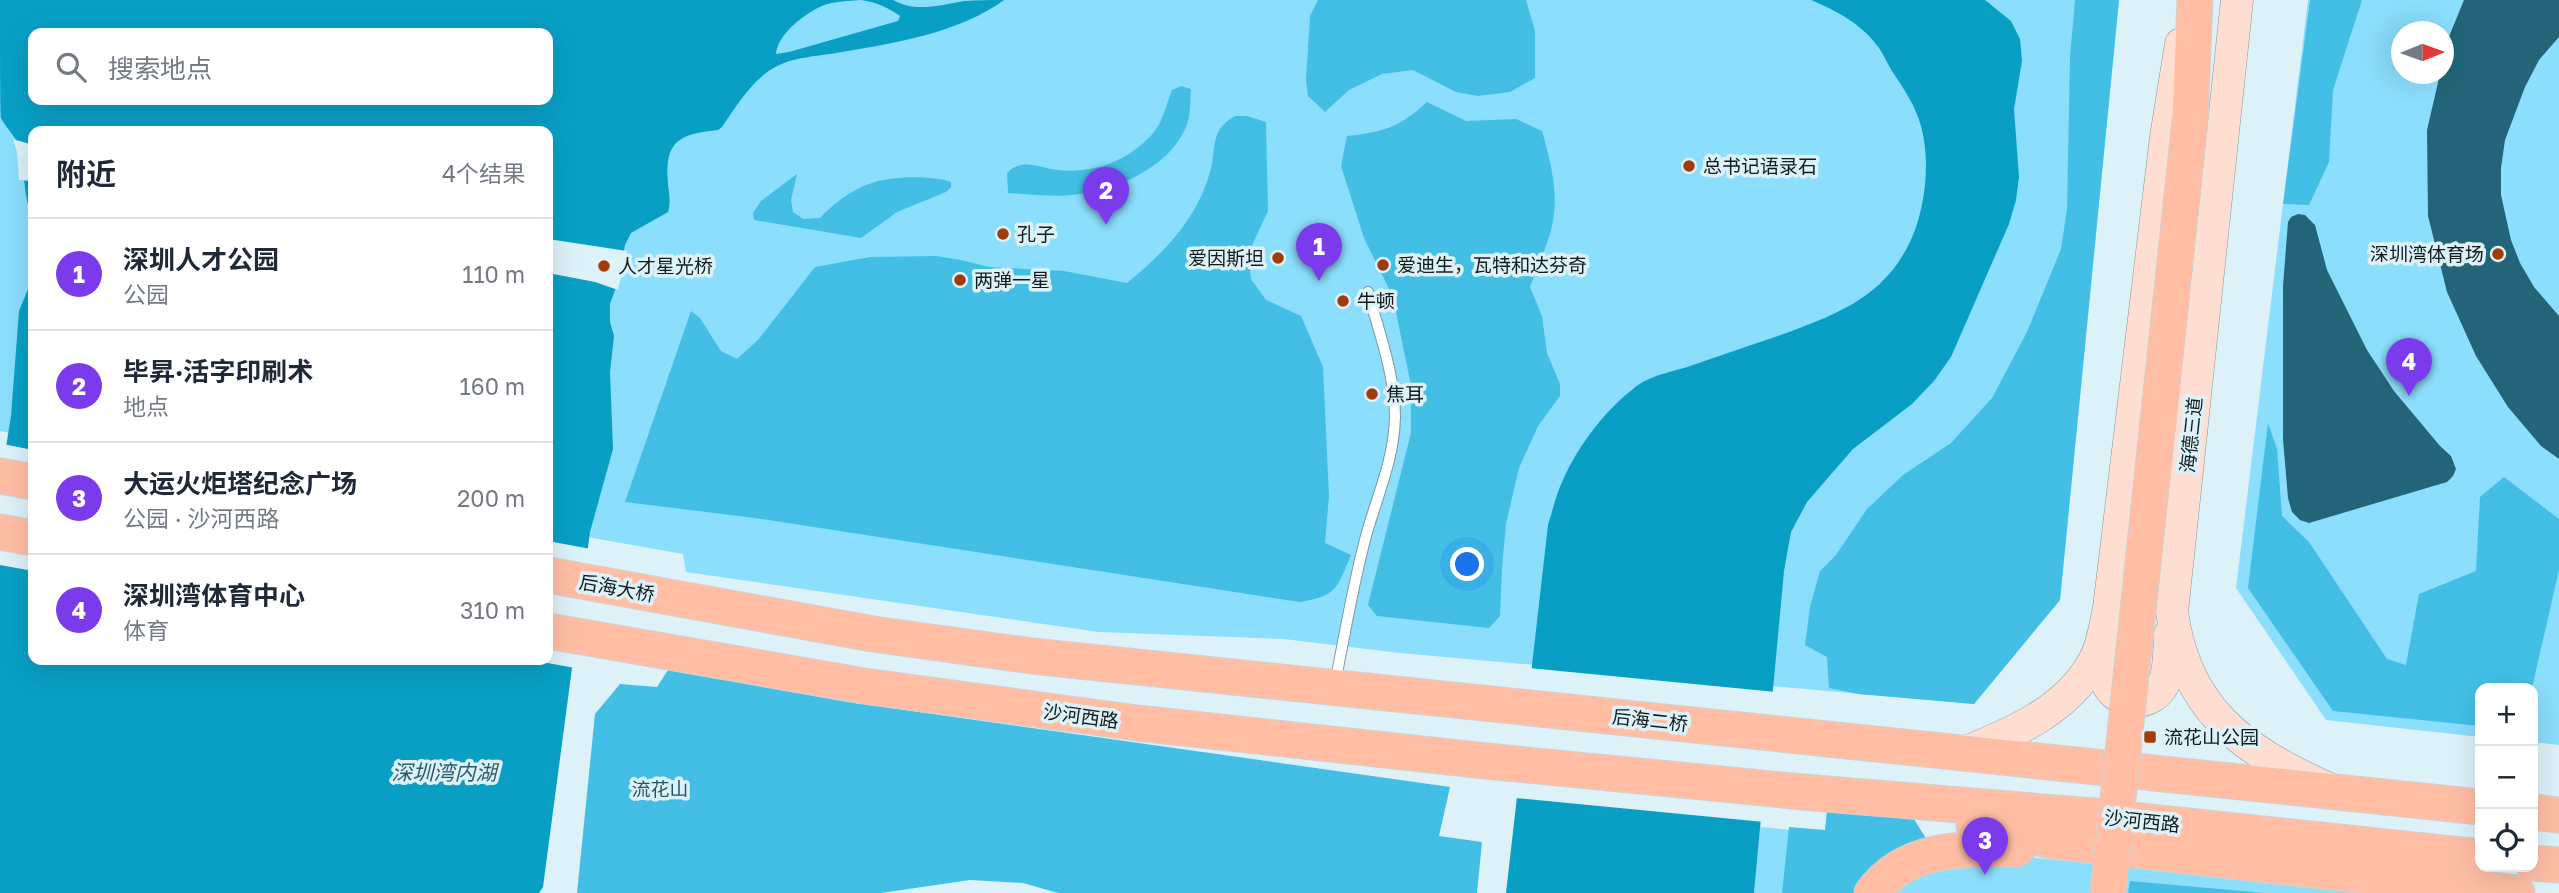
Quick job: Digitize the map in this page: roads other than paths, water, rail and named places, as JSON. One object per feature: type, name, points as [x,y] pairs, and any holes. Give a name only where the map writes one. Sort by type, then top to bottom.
[{"type":"main road","points":[[2172,612],[2164,682],[2154,695],[2139,701],[2123,699],[2107,684],[2104,676],[2109,608],[2166,137],[2189,0]]},
{"type":"main road","points":[[2108,893],[2190,120],[2195,0]]},
{"type":"main road","name":"海德三道","points":[[2237,0],[2172,612],[2180,656],[2200,695],[2215,716],[2271,760],[2338,793]]},
{"type":"main road","points":[[2194,51],[2231,55]]},
{"type":"main road","points":[[0,476],[28,481]]},
{"type":"main road","points":[[0,532],[28,537]]},
{"type":"main road","name":"后海大桥","points":[[553,576],[873,634],[1032,656],[1334,689]]},
{"type":"main road","points":[[1961,754],[2021,728],[2052,709],[2068,694],[2094,661],[2109,608]]},
{"type":"main road","name":"沙河西路","points":[[553,632],[864,686],[1137,723],[1486,761],[1803,792],[2093,816],[2475,856]]},
{"type":"main road","name":"后海二桥","points":[[1334,689],[1808,736],[1961,754]]},
{"type":"main road","points":[[1961,754],[2475,807]]},
{"type":"main road","points":[[1803,792],[2025,835],[2107,847],[2517,893]]},
{"type":"main road","points":[[2538,813],[2559,815]]},
{"type":"main road","points":[[1872,893],[1904,866],[1936,852],[2107,847]]},
{"type":"main road","points":[[2538,863],[2559,865]]},
{"type":"lane","points":[[1334,689],[1360,558],[1385,482],[1393,443],[1395,415],[1391,384],[1368,292]]},
{"type":"water","name":"深圳湾内湖","points":[[0,0],[861,0],[893,0],[919,7],[964,1],[1004,0],[947,29],[883,45],[803,58],[775,67],[753,85],[722,127],[693,134],[677,142],[672,149],[667,169],[670,201],[668,212],[631,233],[625,245],[618,282],[610,304],[610,322],[614,336],[610,372],[613,449],[590,532],[543,887],[539,893],[0,893],[0,484],[11,416],[19,311],[28,289],[28,665],[553,665],[553,126],[28,126],[28,204],[20,150],[1,118]],"holes":[[[867,1],[896,13],[900,16],[898,21],[776,54],[781,39],[787,32],[815,9],[836,2]]]},
{"type":"water","points":[[1811,0],[1985,0],[2011,21],[2020,39],[2022,61],[2014,109],[2019,177],[2009,224],[1951,357],[1934,381],[1912,404],[1853,449],[1807,502],[1791,532],[1784,571],[1754,893],[1506,893],[1548,525],[1561,485],[1577,453],[1604,416],[1638,385],[1657,376],[1800,328],[1860,300],[1891,271],[1904,253],[1915,230],[1922,205],[1926,165],[1924,139],[1916,111],[1872,39],[1848,19]]},
{"type":"place","name":"总书记语录石","points":[[1689,166]]},
{"type":"place","name":"毕昇·活字印刷术","points":[[1106,225]]},
{"type":"place","name":"孔子","points":[[1003,234]]},
{"type":"place","name":"深圳湾体育场","points":[[2498,254]]},
{"type":"place","name":"爱因斯坦","points":[[1278,258]]},
{"type":"place","name":"爱迪生，瓦特和达芬奇","points":[[1383,265]]},
{"type":"place","name":"人才星光桥","points":[[604,266]]},
{"type":"place","name":"两弹一星","points":[[960,280]]},
{"type":"place","name":"深圳人才公园","points":[[1319,281]]},
{"type":"place","name":"牛顿","points":[[1343,301]]},
{"type":"place","name":"焦耳","points":[[1372,394]]},
{"type":"place","name":"深圳湾体育中心","points":[[2409,396]]},
{"type":"place","name":"流花山公园","points":[[2150,737]]},
{"type":"place","name":"大运火炬塔纪念广场","points":[[1985,875]]},
{"type":"park label","name":"流花山","points":[[660,789]]}]
